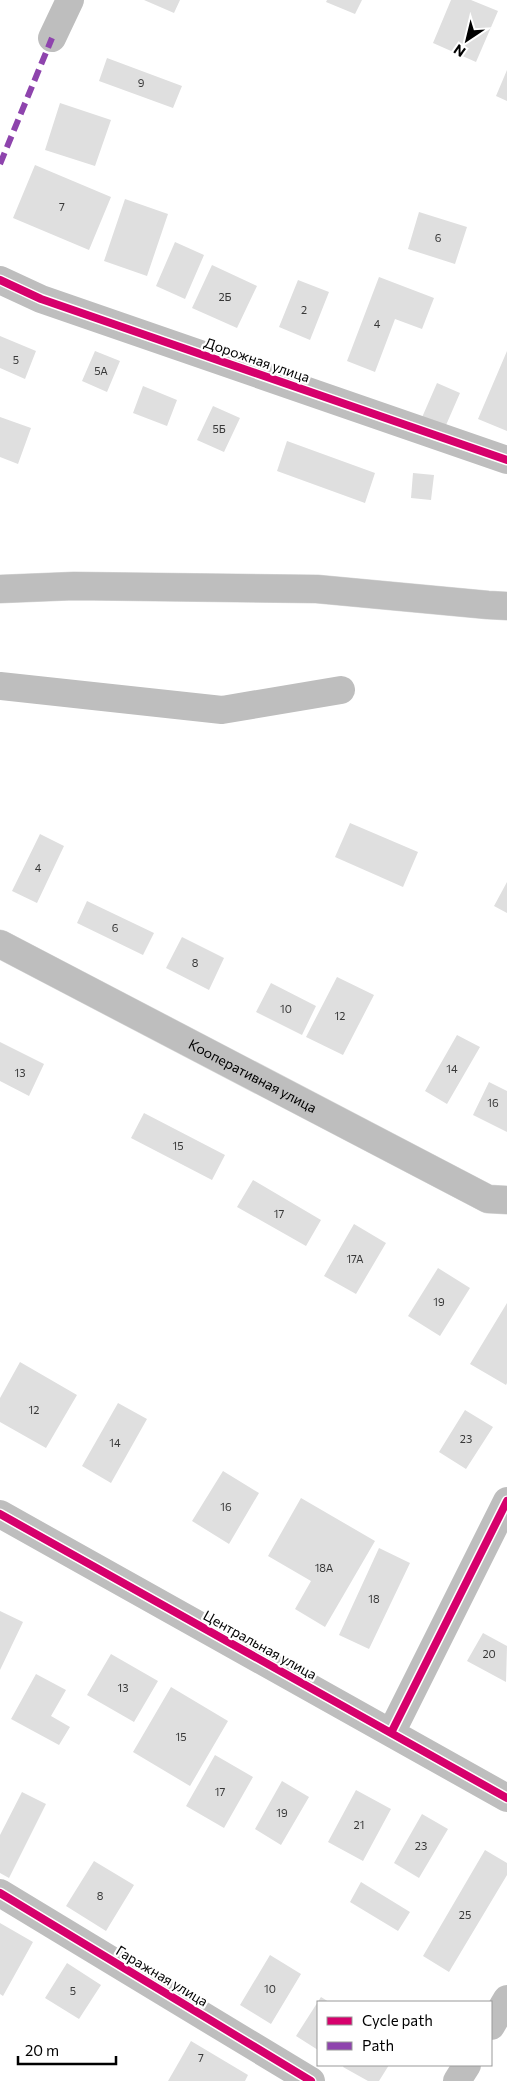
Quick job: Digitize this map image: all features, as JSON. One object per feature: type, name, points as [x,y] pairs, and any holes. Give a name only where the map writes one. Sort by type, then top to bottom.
[{"type":"street","points":[[52,38],[70,0]]},
{"type":"street","name":"Дорожная улица","points":[[0,280],[41,299],[507,460]]},
{"type":"street","points":[[0,589],[74,586],[317,589],[501,608]]},
{"type":"street","points":[[0,686],[222,710],[342,690]]},
{"type":"street","name":"Кооперативная улица","points":[[0,944],[501,1203]]},
{"type":"street","points":[[391,1733],[507,1501]]},
{"type":"street","name":"Центральная улица","points":[[0,1514],[507,1798]]},
{"type":"street","name":"Гаражная улица","points":[[0,1893],[311,2081]]},
{"type":"street","points":[[492,2024],[507,1999]]},
{"type":"street","points":[[457,2081],[466,2066]]},
{"type":"building","points":[[144,0],[180,0],[174,13]]},
{"type":"building","points":[[327,0],[362,0],[355,14],[326,2]]},
{"type":"building","points":[[451,0],[471,0],[498,11],[476,62],[433,43]]},
{"type":"building","points":[[107,58],[182,86],[173,108],[99,81]]},
{"type":"building","points":[[507,70],[507,101],[496,96]]},
{"type":"building","points":[[60,103],[111,120],[95,166],[45,150]]},
{"type":"building","points":[[35,165],[111,197],[89,250],[13,218]]},
{"type":"building","points":[[125,199],[168,214],[147,276],[104,261]]},
{"type":"building","points":[[419,212],[467,227],[455,264],[408,249]]},
{"type":"building","points":[[175,242],[204,255],[185,299],[156,286]]},
{"type":"building","points":[[212,265],[257,286],[237,328],[192,308]]},
{"type":"building","points":[[379,277],[434,298],[422,329],[395,319],[375,372],[347,361]]},
{"type":"building","points":[[298,280],[329,292],[310,340],[279,327]]},
{"type":"building","points":[[0,336],[36,351],[25,379],[0,368]]},
{"type":"building","points":[[95,351],[120,361],[107,392],[82,381]]},
{"type":"building","points":[[507,351],[507,431],[478,419]]},
{"type":"building","points":[[437,383],[460,393],[443,432],[420,422]]},
{"type":"building","points":[[143,386],[177,400],[167,426],[133,413]]},
{"type":"building","points":[[213,406],[240,418],[224,452],[197,440]]},
{"type":"building","points":[[0,417],[31,428],[18,464],[0,457]]},
{"type":"building","points":[[287,441],[375,473],[365,503],[277,471]]},
{"type":"building","points":[[413,473],[434,475],[431,500],[411,498]]},
{"type":"building","points":[[350,823],[418,852],[403,887],[335,857]]},
{"type":"building","points":[[40,834],[64,846],[37,903],[12,891]]},
{"type":"building","points":[[507,882],[507,913],[494,906]]},
{"type":"building","points":[[87,901],[154,933],[143,955],[77,923]]},
{"type":"building","points":[[182,937],[224,958],[209,990],[166,968]]},
{"type":"building","points":[[337,977],[374,995],[343,1055],[306,1037]]},
{"type":"building","points":[[271,983],[316,1006],[302,1035],[256,1012]]},
{"type":"building","points":[[457,1035],[480,1047],[447,1104],[425,1091]]},
{"type":"building","points":[[0,1042],[44,1064],[29,1096],[0,1081]]},
{"type":"building","points":[[489,1082],[507,1091],[507,1132],[473,1115]]},
{"type":"building","points":[[144,1113],[225,1155],[212,1180],[131,1138]]},
{"type":"building","points":[[253,1180],[321,1220],[306,1246],[237,1207]]},
{"type":"building","points":[[354,1224],[386,1243],[356,1294],[324,1276]]},
{"type":"building","points":[[438,1268],[470,1288],[440,1336],[408,1316]]},
{"type":"building","points":[[507,1303],[507,1383],[506,1385],[470,1364]]},
{"type":"building","points":[[20,1362],[77,1395],[46,1448],[0,1422],[0,1398]]},
{"type":"building","points":[[118,1403],[147,1419],[111,1483],[82,1466]]},
{"type":"building","points":[[465,1410],[493,1427],[466,1469],[439,1452]]},
{"type":"building","points":[[223,1471],[259,1493],[229,1544],[192,1521]]},
{"type":"building","points":[[301,1498],[375,1541],[325,1627],[295,1609],[311,1581],[268,1556]]},
{"type":"building","points":[[379,1548],[410,1563],[369,1649],[339,1635]]},
{"type":"building","points":[[0,1611],[23,1622],[0,1670]]},
{"type":"building","points":[[483,1633],[507,1646],[506,1682],[467,1661]]},
{"type":"building","points":[[111,1654],[158,1681],[134,1722],[87,1695]]},
{"type":"building","points":[[36,1674],[66,1690],[51,1716],[70,1727],[59,1745],[11,1719]]},
{"type":"building","points":[[171,1687],[228,1721],[190,1786],[133,1752]]},
{"type":"building","points":[[215,1755],[253,1777],[224,1828],[186,1806]]},
{"type":"building","points":[[282,1781],[309,1797],[281,1845],[255,1829]]},
{"type":"building","points":[[356,1790],[391,1809],[363,1861],[328,1842]]},
{"type":"building","points":[[22,1792],[46,1804],[9,1878],[0,1873],[0,1835]]},
{"type":"building","points":[[422,1814],[448,1829],[419,1878],[394,1863]]},
{"type":"building","points":[[485,1850],[507,1863],[507,1875],[449,1972],[423,1956]]},
{"type":"building","points":[[94,1861],[134,1885],[106,1931],[66,1906]]},
{"type":"building","points":[[361,1882],[410,1912],[398,1931],[350,1902]]},
{"type":"building","points":[[0,1923],[33,1942],[3,1996],[0,1994]]},
{"type":"building","points":[[270,1955],[301,1974],[271,2024],[240,2005]]},
{"type":"building","points":[[67,1963],[101,1985],[79,2019],[45,1998]]},
{"type":"building","points":[[321,1997],[327,2001],[318,2001]]},
{"type":"building","points":[[317,2003],[317,2049],[296,2036]]},
{"type":"building","points":[[191,2041],[248,2075],[245,2081],[168,2081]]},
{"type":"building","points":[[388,2066],[379,2081],[368,2081],[343,2067]]},
{"type":"marked path","points":[[0,164],[52,38]]},
{"type":"cycle path","points":[[0,280],[41,299],[507,460]]},
{"type":"cycle path","points":[[391,1733],[507,1501]]},
{"type":"cycle path","points":[[0,1514],[507,1798]]},
{"type":"cycle path","points":[[0,1893],[311,2081]]}]
